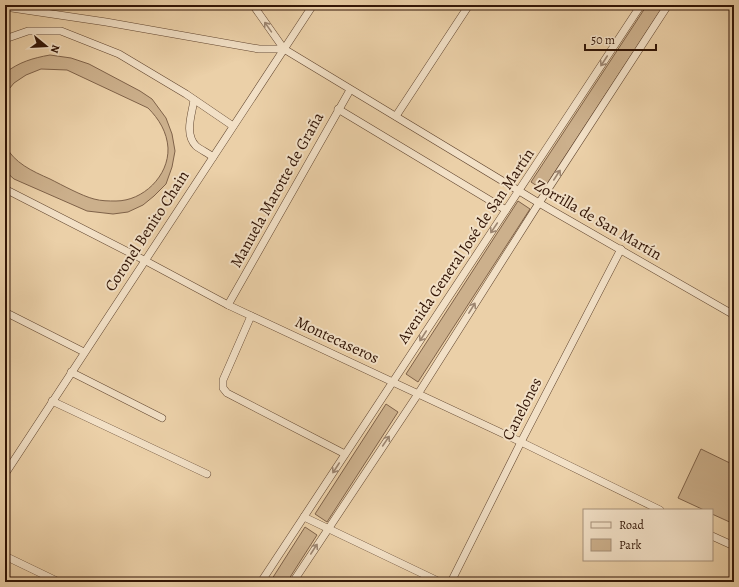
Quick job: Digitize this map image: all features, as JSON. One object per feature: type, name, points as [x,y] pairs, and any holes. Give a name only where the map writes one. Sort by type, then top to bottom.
[{"type":"street","name":"Zorrilla de San Martín","points":[[253,5],[284,49],[539,203],[734,315]]},
{"type":"street","name":"Coronel Benito Chain","points":[[5,474],[144,260],[313,5]]},
{"type":"street","points":[[396,116],[469,5]]},
{"type":"street","name":"Avenida General José de San Martín","points":[[261,582],[641,5]]},
{"type":"street","points":[[293,582],[418,394],[539,203],[668,5]]},
{"type":"street","points":[[5,7],[106,22],[259,49],[284,49]]},
{"type":"street","points":[[5,39],[28,31],[62,31],[119,54],[233,126]]},
{"type":"street","name":"Manuela Marotte de Graña","points":[[228,305],[350,90]]},
{"type":"street","points":[[194,100],[190,124],[190,138],[196,146],[213,157]]},
{"type":"street","points":[[338,109],[506,210]]},
{"type":"street","name":"Montecaseros","points":[[5,189],[228,305],[521,442],[658,509]]},
{"type":"street","name":"Canelones","points":[[451,582],[521,442],[621,249]]},
{"type":"street","points":[[5,312],[84,352]]},
{"type":"street","points":[[251,316],[223,380],[223,388],[227,393],[345,454]]},
{"type":"street","points":[[71,372],[162,418]]},
{"type":"street","points":[[52,402],[207,474]]},
{"type":"street","points":[[304,517],[440,582]]},
{"type":"street","points":[[713,536],[734,546]]},
{"type":"street","points":[[5,556],[59,582]]},
{"type":"green space","points":[[647,5],[664,5],[543,190],[531,182]]},
{"type":"green space","points":[[50,55],[71,58],[89,64],[140,91],[152,99],[166,118],[172,134],[175,151],[172,167],[166,184],[143,205],[128,212],[113,214],[87,211],[14,179],[5,171],[5,145],[18,162],[37,173],[89,198],[116,201],[136,197],[145,192],[159,177],[164,168],[168,148],[166,137],[159,121],[148,108],[67,70],[41,69],[26,75],[14,83],[5,94],[5,73],[26,61]]},
{"type":"green space","points":[[518,201],[530,209],[418,382],[406,374]]},
{"type":"green space","points":[[386,404],[398,412],[327,522],[315,514]]},
{"type":"green space","points":[[701,449],[734,465],[734,524],[713,514],[713,509],[702,509],[678,498]]},
{"type":"green space","points":[[305,527],[317,535],[287,582],[270,582]]}]
